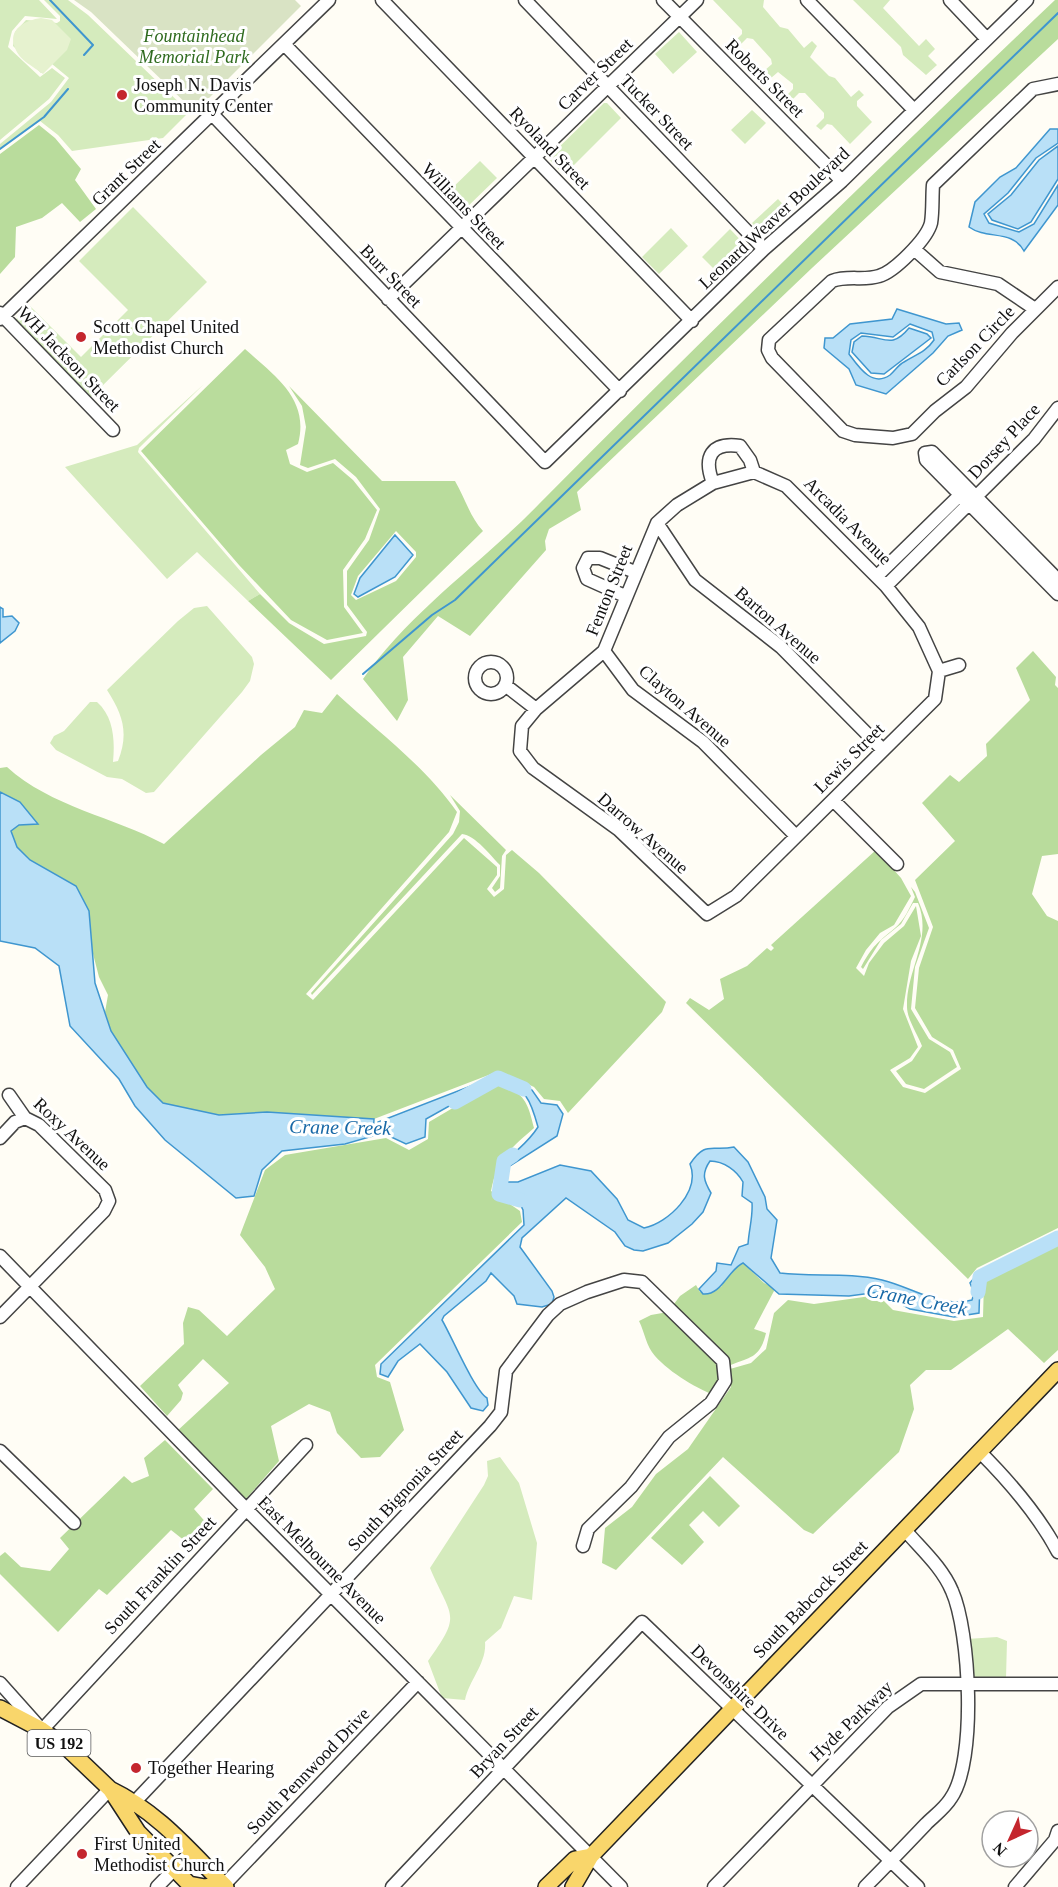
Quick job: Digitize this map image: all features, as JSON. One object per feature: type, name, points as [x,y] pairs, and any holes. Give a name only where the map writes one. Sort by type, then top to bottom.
[{"type":"main road","name":"South Babcock Street","points":[[573,1887],[591,1856],[1058,1370]]},
{"type":"main road","name":"US 192","points":[[0,1708],[42,1730],[67,1748],[130,1807],[158,1818],[224,1886]]},
{"type":"main road","name":"US 192","points":[[130,1807],[138,1832],[191,1886]]},
{"type":"main road","name":"South Babcock Street","points":[[546,1887],[575,1859],[591,1856]]},
{"type":"main road","points":[[191,1886],[224,1886]]},
{"type":"street","name":"Grant Street","points":[[1,316],[329,0]]},
{"type":"street","name":"Ryoland Street","points":[[382,0],[692,321]]},
{"type":"street","name":"Tucker Street","points":[[525,0],[764,249]]},
{"type":"street","name":"Roberts Street","points":[[663,0],[842,181]]},
{"type":"street","name":"Carver Street","points":[[388,299],[697,0]]},
{"type":"street","points":[[807,0],[914,110]]},
{"type":"street","points":[[950,0],[986,38]]},
{"type":"street","name":"Leonard Weaver Boulevard","points":[[545,462],[764,249],[842,181],[1027,0]]},
{"type":"street","name":"Williams Street","points":[[284,44],[620,391]]},
{"type":"street","name":"Carlson Circle","points":[[1058,84],[1033,89],[933,185],[931,225],[914,249],[880,276],[842,278],[832,281],[768,340],[768,350],[772,358],[847,433],[900,438],[912,434],[935,411],[966,387],[1035,309],[1058,287]]},
{"type":"street","name":"Burr Street","points":[[212,114],[545,462]]},
{"type":"street","points":[[914,249],[940,272],[998,284],[1035,309]]},
{"type":"street","name":"WH Jackson Street","points":[[1,316],[113,430]]},
{"type":"street","name":"Dorsey Place","points":[[877,576],[968,499],[1034,439],[1058,408]]},
{"type":"street","points":[[712,483],[708,461],[713,450],[724,444],[740,446],[750,460],[754,472]]},
{"type":"street","name":"Fenton Street","points":[[522,726],[536,709],[604,651],[657,523],[677,505],[712,483],[754,472]]},
{"type":"street","name":"Arcadia Avenue","points":[[754,472],[786,486],[886,585],[920,627],[939,671]]},
{"type":"street","points":[[968,499],[1057,588]]},
{"type":"street","name":"Dorsey Place","points":[[886,585],[968,499]]},
{"type":"street","name":"Barton Avenue","points":[[657,523],[695,580],[781,647],[882,749]]},
{"type":"street","points":[[625,596],[587,579],[583,568],[588,558],[600,558],[635,572]]},
{"type":"street","name":"Clayton Avenue","points":[[604,651],[633,690],[703,742],[796,836]]},
{"type":"street","points":[[939,671],[959,665]]},
{"type":"street","name":"Lewis Street","points":[[736,896],[935,699],[939,671]]},
{"type":"street","points":[[505,685],[536,709]]},
{"type":"street","name":"Darrow Avenue","points":[[522,726],[520,751],[533,768],[619,830],[707,917],[736,896]]},
{"type":"street","points":[[833,800],[897,864]]},
{"type":"street","name":"Roxy Avenue","points":[[9,1095],[25,1118],[39,1125],[105,1190],[109,1201],[104,1211],[30,1286]]},
{"type":"street","points":[[0,1138],[5,1129],[25,1118]]},
{"type":"street","name":"East Melbourne Avenue","points":[[0,1256],[246,1509],[621,1887]]},
{"type":"street","name":"South Bignonia Street","points":[[130,1807],[490,1426],[501,1412],[506,1371],[548,1314],[560,1304],[587,1292],[624,1280],[642,1282],[723,1361],[725,1381],[711,1403],[669,1437],[631,1487],[588,1529],[583,1546]]},
{"type":"street","points":[[0,1317],[30,1286]]},
{"type":"street","name":"South Franklin Street","points":[[42,1730],[306,1445]]},
{"type":"street","points":[[0,1451],[74,1523]]},
{"type":"street","points":[[979,1451],[1027,1505],[1048,1532],[1058,1552]]},
{"type":"street","points":[[865,1887],[951,1798],[961,1777],[968,1683],[962,1627],[953,1592],[936,1565],[904,1529]]},
{"type":"street","name":"Devonshire Drive","points":[[642,1622],[918,1887]]},
{"type":"street","name":"Bryan Street","points":[[392,1887],[642,1622]]},
{"type":"street","name":"South Pennwood Drive","points":[[224,1886],[418,1682]]},
{"type":"street","points":[[0,1683],[42,1730]]},
{"type":"street","name":"Hyde Parkway","points":[[714,1887],[811,1785],[904,1693],[921,1684],[1058,1684]]},
{"type":"street","points":[[17,1887],[110,1789]]},
{"type":"street","points":[[1015,1887],[1055,1840],[1058,1831]]},
{"type":"street","points":[[157,1887],[191,1852]]},
{"type":"green space","points":[[0,0],[39,0],[57,19],[25,16],[12,31],[8,47],[40,77],[52,68],[65,78],[49,99],[0,140]]},
{"type":"green space","points":[[44,0],[68,0],[88,15],[189,112],[163,138],[72,151],[58,135],[40,121],[0,149],[0,144],[51,102],[69,78],[52,64],[41,73],[13,46],[15,32],[26,20],[57,23],[60,21],[60,16]]},
{"type":"green space","name":"Fountainhead Memorial Park","points":[[74,0],[295,0],[301,6],[195,112],[91,12]]},
{"type":"green space","points":[[713,0],[764,0],[763,7],[780,27],[788,29],[804,48],[812,41],[817,46],[810,57],[829,76],[835,78],[851,97],[859,90],[864,95],[857,101],[857,106],[872,122],[850,144],[832,125],[827,124],[821,130],[816,126],[824,118],[824,113],[805,93],[799,93],[792,100],[787,95],[793,89],[793,84],[778,72],[771,78],[764,71],[772,64],[771,59],[753,39],[747,38],[740,45],[735,41],[742,34],[742,30]]},
{"type":"green space","points":[[853,0],[890,0],[883,8],[919,46],[926,39],[935,49],[928,56],[937,65],[926,75],[903,55],[901,47]]},
{"type":"green space","points":[[1055,0],[1058,0],[1058,39],[812,268],[577,492],[581,510],[549,529],[545,541],[546,550],[470,636],[438,616],[403,657],[408,700],[397,721],[363,679],[402,631],[517,526],[666,376]]},
{"type":"green space","points":[[41,18],[52,20],[71,39],[67,50],[43,74],[20,56],[13,41],[19,27],[24,23]]},
{"type":"green space","points":[[679,32],[697,52],[673,74],[655,54]]},
{"type":"green space","points":[[604,103],[607,103],[621,118],[564,175],[548,158]]},
{"type":"green space","points":[[752,110],[766,123],[745,144],[731,130]]},
{"type":"green space","points":[[39,125],[55,138],[81,169],[75,180],[96,209],[80,222],[62,203],[42,218],[16,227],[15,257],[0,274],[0,154]]},
{"type":"green space","points":[[480,161],[497,178],[462,212],[445,195]]},
{"type":"green space","points":[[778,199],[790,212],[764,235],[752,223]]},
{"type":"green space","points":[[133,207],[207,282],[91,397],[15,320],[30,306],[81,357],[128,310],[79,261]]},
{"type":"green space","points":[[671,228],[688,246],[659,274],[642,257]]},
{"type":"green space","points":[[730,229],[750,250],[722,277],[702,257]]},
{"type":"green space","points":[[245,349],[278,379],[294,401],[299,414],[300,428],[298,444],[286,450],[290,464],[307,472],[333,463],[353,480],[377,510],[365,539],[343,570],[344,607],[363,633],[327,640],[291,620],[239,565],[141,451]]},
{"type":"green space","points":[[204,384],[139,448],[138,452],[260,594],[248,601],[197,552],[167,579],[65,467],[137,445]]},
{"type":"green space","points":[[289,386],[382,481],[455,481],[471,514],[483,531],[331,680],[248,601],[260,594],[289,623],[324,644],[366,636],[367,632],[347,605],[347,571],[369,540],[380,509],[356,477],[335,459],[308,468],[300,465],[306,427],[302,406]],"holes":[[[396,531],[416,552],[416,557],[396,581],[356,600],[351,595],[358,576]]]},
{"type":"green space","points":[[207,606],[252,657],[254,664],[250,681],[154,792],[146,793],[122,779],[107,777],[56,750],[50,743],[54,736],[64,731],[90,702],[97,702],[110,722],[114,746],[113,762],[118,761],[123,742],[123,724],[107,690],[178,621],[194,608]]},
{"type":"green space","points":[[1033,651],[1056,677],[1055,685],[1058,688],[1058,854],[1042,856],[1032,894],[1047,916],[1058,921],[1058,1228],[977,1268],[968,1279],[686,1003],[690,998],[709,1010],[724,999],[720,979],[747,966],[767,948],[771,951],[774,948],[771,945],[876,850],[901,878],[911,896],[894,925],[880,933],[866,950],[856,968],[864,976],[869,963],[884,943],[904,926],[916,906],[921,936],[911,961],[903,1009],[918,1047],[910,1058],[890,1070],[903,1087],[925,1093],[961,1069],[953,1050],[932,1037],[915,1008],[919,968],[933,927],[915,880],[955,841],[922,803],[950,775],[959,782],[987,756],[986,744],[1030,700],[1016,668]]},
{"type":"green space","points":[[337,694],[416,764],[457,812],[449,832],[306,994],[313,1000],[464,838],[497,867],[497,875],[487,889],[494,897],[504,889],[506,855],[512,850],[539,873],[666,1002],[662,1012],[568,1113],[560,1101],[544,1099],[534,1087],[499,1071],[374,1119],[267,1112],[219,1115],[163,1103],[147,1087],[111,1031],[105,1012],[108,995],[99,977],[91,946],[89,911],[76,886],[30,860],[17,847],[11,831],[19,825],[37,823],[20,802],[0,793],[0,768],[7,767],[24,781],[63,802],[164,844],[295,727],[304,710],[322,713]]},
{"type":"green space","points":[[450,795],[506,850],[502,856],[500,888],[495,892],[492,888],[500,876],[500,865],[477,842],[462,834],[312,995],[311,993],[453,834],[459,822],[460,811]]},
{"type":"green space","points":[[911,887],[929,928],[915,967],[911,1009],[929,1039],[950,1052],[957,1067],[924,1089],[906,1084],[896,1071],[912,1061],[922,1046],[907,1012],[910,980],[921,942],[922,916],[918,903],[913,903],[901,924],[881,940],[904,918],[915,897]]},
{"type":"green space","points":[[881,940],[863,969],[861,967]]},
{"type":"green space","points":[[497,1082],[519,1094],[529,1110],[534,1128],[506,1155],[497,1171],[491,1191],[520,1211],[522,1222],[375,1365],[377,1377],[390,1382],[404,1430],[380,1457],[361,1458],[337,1433],[330,1412],[309,1404],[271,1426],[279,1461],[245,1500],[176,1432],[229,1383],[203,1359],[178,1385],[183,1393],[181,1400],[167,1416],[140,1386],[184,1344],[183,1323],[188,1307],[199,1310],[227,1336],[275,1289],[265,1267],[240,1235],[265,1170],[285,1155],[386,1138],[409,1150],[428,1139],[429,1122]]},
{"type":"green space","points":[[1058,1232],[1058,1239],[985,1275],[981,1270]]},
{"type":"green space","points":[[1058,1243],[1058,1350],[1044,1363],[1008,1329],[951,1370],[926,1370],[910,1385],[914,1409],[899,1452],[813,1534],[804,1530],[723,1457],[616,1570],[602,1563],[605,1528],[632,1507],[656,1474],[688,1449],[731,1387],[730,1369],[751,1363],[766,1349],[774,1313],[788,1300],[814,1304],[878,1295],[893,1310],[954,1321],[983,1317],[984,1282],[987,1277]]},
{"type":"green space","points":[[743,1263],[764,1283],[773,1287],[774,1291],[754,1329],[766,1333],[764,1342],[753,1356],[728,1366],[719,1397],[685,1380],[661,1362],[650,1348],[639,1321],[651,1315],[668,1312],[680,1296],[696,1285],[700,1292],[721,1287],[733,1267]]},
{"type":"green space","points":[[165,1440],[213,1489],[194,1509],[209,1526],[190,1545],[171,1530],[107,1595],[99,1589],[58,1632],[0,1574],[0,1556],[5,1552],[21,1567],[50,1571],[69,1549],[60,1538],[124,1476],[132,1483],[149,1476],[144,1458]]},
{"type":"green space","points":[[500,1457],[519,1483],[537,1543],[532,1600],[514,1596],[501,1628],[485,1642],[481,1664],[465,1700],[442,1698],[428,1661],[446,1633],[450,1624],[450,1615],[430,1568],[484,1485],[488,1476],[487,1461]]},
{"type":"green space","points":[[710,1476],[740,1506],[719,1527],[703,1511],[689,1525],[704,1542],[682,1565],[651,1538]]},
{"type":"green space","points":[[997,1637],[1007,1641],[1006,1678],[976,1678],[972,1675],[967,1639]]},
{"type":"water","points":[[1050,129],[1058,129],[1058,143],[1036,158],[1008,193],[984,214],[989,223],[1019,232],[1034,224],[1058,185],[1058,205],[1024,251],[1013,240],[976,231],[969,227],[975,202],[1000,177],[1016,168]]},
{"type":"water","points":[[1058,146],[1058,179],[1031,222],[1018,229],[992,220],[988,214],[1011,195],[1039,160]]},
{"type":"water","points":[[897,309],[946,324],[959,323],[962,330],[948,336],[933,353],[886,394],[856,385],[849,369],[824,348],[825,338],[833,338],[850,324],[892,319]],"holes":[[[910,324],[932,332],[934,340],[927,348],[883,378],[877,379],[866,374],[849,354],[851,340],[861,333],[893,337]]]},
{"type":"water","points":[[909,328],[927,334],[931,338],[884,374],[871,373],[852,352],[854,342],[862,336],[892,340],[903,335]]},
{"type":"water","points":[[395,535],[413,555],[395,577],[358,597],[354,594],[360,578]]},
{"type":"water","points":[[0,607],[3,609],[3,617],[12,616],[19,623],[15,631],[0,643]]},
{"type":"water","points":[[0,792],[20,802],[38,824],[19,825],[11,831],[17,847],[30,860],[76,886],[89,911],[95,983],[111,1031],[147,1087],[163,1103],[219,1115],[267,1112],[374,1119],[373,1136],[345,1144],[282,1151],[262,1170],[254,1196],[236,1198],[165,1140],[135,1106],[119,1079],[70,1026],[59,966],[35,948],[0,941]]},
{"type":"water","points":[[499,1075],[532,1090],[541,1103],[557,1105],[563,1114],[557,1136],[502,1171],[507,1182],[518,1182],[560,1165],[591,1171],[617,1199],[628,1220],[644,1228],[663,1220],[680,1205],[691,1185],[690,1164],[700,1152],[709,1148],[734,1147],[748,1162],[765,1197],[767,1209],[777,1220],[771,1258],[780,1273],[844,1275],[882,1280],[927,1296],[949,1302],[960,1302],[972,1300],[974,1293],[970,1283],[981,1270],[985,1275],[980,1282],[979,1313],[954,1317],[910,1309],[879,1292],[849,1296],[779,1294],[743,1263],[715,1291],[703,1294],[699,1289],[716,1271],[717,1263],[731,1265],[739,1247],[748,1244],[752,1213],[752,1203],[742,1196],[743,1182],[740,1178],[725,1165],[710,1161],[704,1177],[711,1193],[703,1212],[668,1243],[643,1251],[634,1250],[625,1246],[615,1232],[566,1198],[522,1238],[520,1247],[552,1291],[554,1297],[552,1304],[542,1307],[517,1304],[514,1296],[491,1273],[486,1281],[444,1316],[442,1320],[463,1362],[476,1385],[487,1398],[488,1405],[483,1411],[471,1408],[447,1372],[420,1344],[398,1361],[388,1377],[380,1374],[381,1364],[524,1225],[523,1210],[519,1202],[508,1200],[495,1190],[498,1177],[507,1160],[538,1127],[530,1102],[516,1087],[499,1078],[426,1119],[425,1137],[406,1144],[387,1135],[377,1136],[378,1122]]},
{"type":"waterway","points":[[50,0],[93,45],[84,55]]},
{"type":"waterway","points":[[363,674],[432,615],[455,600],[1058,13]]},
{"type":"waterway","points":[[0,149],[44,117],[68,89]]},
{"type":"waterway","name":"Crane Creek","points":[[455,1102],[498,1078],[524,1089]]},
{"type":"waterway","name":"Crane Creek","points":[[513,1155],[504,1161],[499,1194],[520,1200]]},
{"type":"waterway","name":"Crane Creek","points":[[978,1292],[980,1277],[1058,1238]]},
{"type":"place","name":"Joseph N. Davis Community Center","points":[[122,95]]},
{"type":"place","name":"Scott Chapel United Methodist Church","points":[[81,337]]},
{"type":"place","name":"Together Hearing","points":[[136,1768]]},
{"type":"place","name":"First United Methodist Church","points":[[82,1854]]}]
